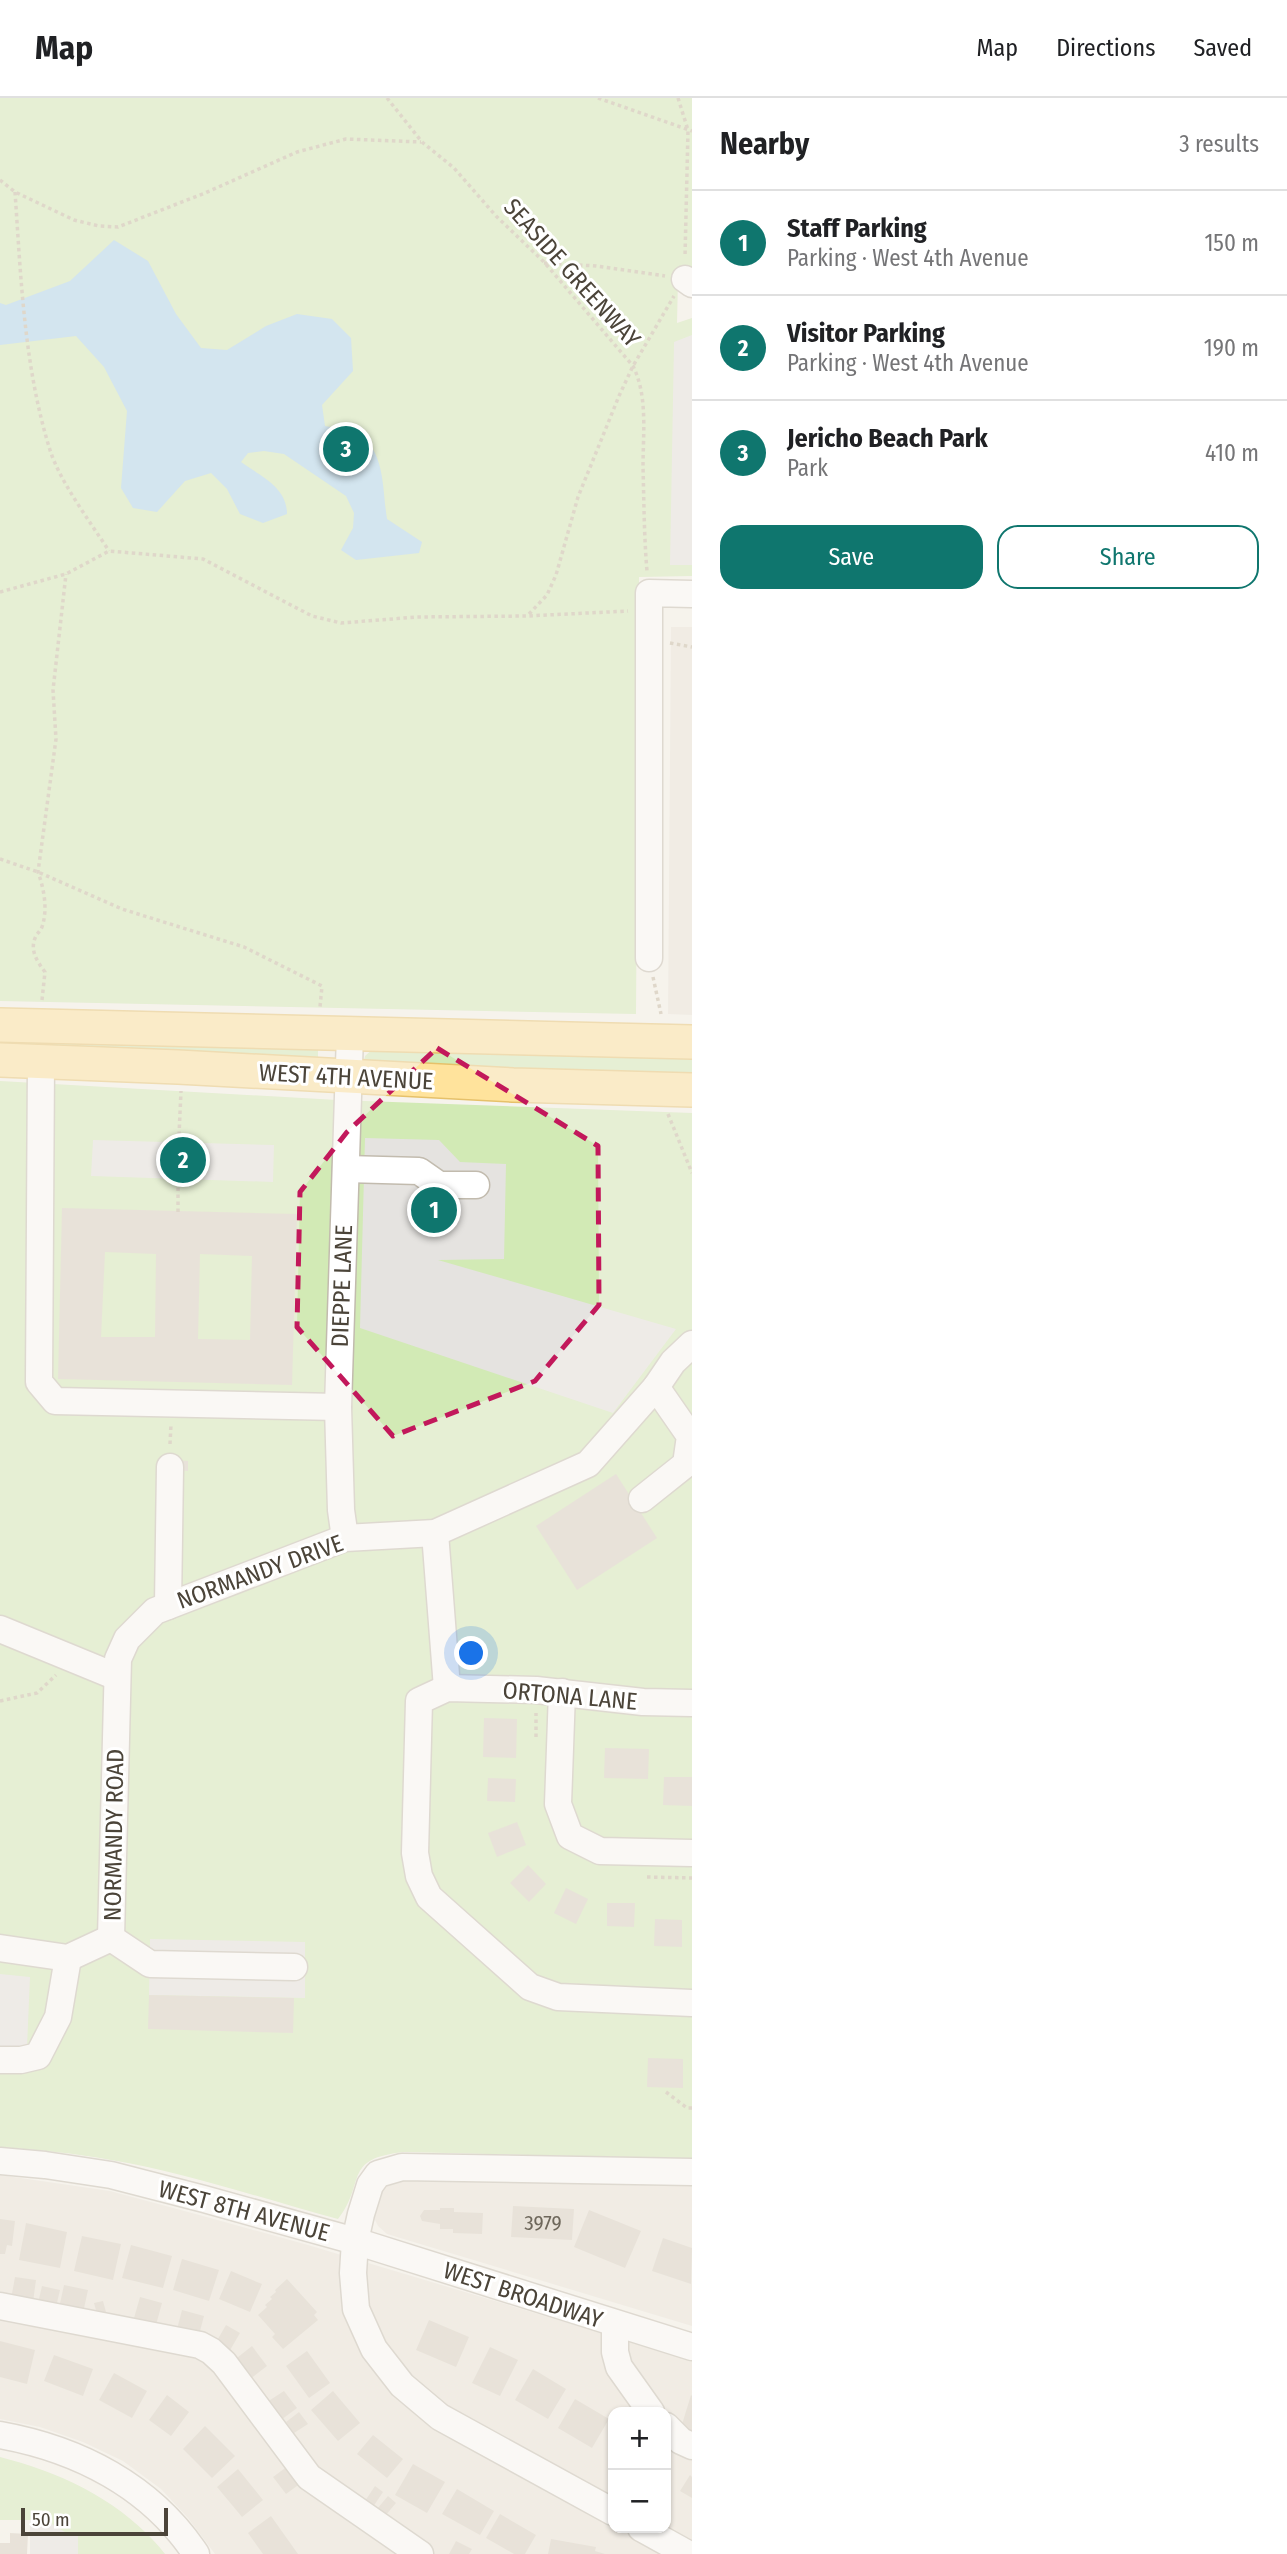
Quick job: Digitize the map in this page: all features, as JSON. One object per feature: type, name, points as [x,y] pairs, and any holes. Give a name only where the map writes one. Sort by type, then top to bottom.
[{"type":"main road","name":"WEST 4TH AVENUE","points":[[0,1025],[692,1042]]},
{"type":"main road","name":"WEST 4TH AVENUE","points":[[0,1060],[178,1067],[679,1100]]},
{"type":"street","points":[[649,958],[649,593],[692,594]]},
{"type":"street","name":"DIEPPE LANE","points":[[345,1538],[341,1510],[338,1407],[350,1034]]},
{"type":"street","points":[[41,1061],[39,1382],[55,1401],[338,1407]]},
{"type":"street","points":[[346,1169],[419,1171],[439,1185],[476,1185]]},
{"type":"street","name":"NORMANDY DRIVE","points":[[118,1667],[127,1639],[155,1611],[345,1538],[435,1533],[588,1464],[656,1387],[673,1362],[692,1344]]},
{"type":"street","points":[[642,1499],[686,1464],[690,1436],[656,1387]]},
{"type":"street","points":[[168,1606],[170,1467]]},
{"type":"street","points":[[435,1533],[447,1688],[419,1701],[415,1853],[419,1876],[429,1897],[530,1987],[558,1997],[692,2003]]},
{"type":"street","points":[[0,1629],[73,1658],[118,1667]]},
{"type":"street","name":"NORMANDY ROAD","points":[[68,1958],[111,1938],[118,1667]]},
{"type":"street","name":"ORTONA LANE","points":[[447,1688],[562,1692],[643,1702],[692,1703]]},
{"type":"street","points":[[562,1692],[558,1804],[570,1836],[600,1851],[692,1853]]},
{"type":"street","points":[[111,1938],[150,1964],[294,1967]]},
{"type":"street","points":[[0,1948],[68,1958],[58,2017],[38,2056],[21,2060],[0,2060]]},
{"type":"street","name":"WEST 8TH AVENUE","points":[[0,2161],[111,2175],[355,2241],[360,2214],[370,2185],[378,2174],[389,2169],[402,2167],[692,2172]]},
{"type":"street","points":[[355,2241],[353,2273],[356,2309],[374,2350],[402,2385],[440,2417],[608,2509]]},
{"type":"street","name":"WEST BROADWAY","points":[[355,2241],[692,2347]]},
{"type":"street","points":[[0,2306],[200,2345],[211,2351],[224,2363],[309,2477],[420,2554]]},
{"type":"street","points":[[615,2323],[615,2352],[620,2367],[648,2407]]},
{"type":"street","points":[[671,2432],[692,2446]]},
{"type":"street","points":[[0,2435],[58,2449],[90,2461],[127,2483],[158,2510],[196,2554]]},
{"type":"street","points":[[650,2533],[688,2554]]},
{"type":"path","name":"SEASIDE GREENWAY","points":[[387,98],[422,142],[454,168],[496,216],[544,262],[633,366],[639,379],[643,410],[644,527],[649,593]]},
{"type":"path","points":[[598,98],[691,129]]},
{"type":"path","points":[[527,616],[547,596],[556,575],[578,497],[633,366],[688,281],[691,129],[678,98]]},
{"type":"path","points":[[0,180],[15,192],[75,220],[118,227],[205,194],[297,152],[346,139],[422,142]]},
{"type":"path","points":[[15,192],[30,358],[51,452],[79,506],[110,551]]},
{"type":"path","points":[[544,262],[596,266],[688,281]]},
{"type":"path","points":[[0,592],[66,575],[110,551],[203,559],[312,616],[341,623],[417,617],[527,616],[636,610],[649,593]]},
{"type":"path","points":[[42,1001],[45,972],[36,960],[33,949],[34,938],[42,928],[44,915],[45,891],[38,872],[56,739],[52,690],[66,575]]},
{"type":"path","points":[[0,859],[38,872],[122,909],[244,947],[322,986],[320,1008]]},
{"type":"path","points":[[649,958],[662,1017]]},
{"type":"path","points":[[179,1135],[182,1085]]},
{"type":"path","points":[[679,1100],[692,1173]]},
{"type":"path","points":[[178,1179],[178,1212]]},
{"type":"path","points":[[170,1467],[171,1404]]},
{"type":"path","points":[[0,1701],[37,1693],[73,1658]]},
{"type":"path","points":[[666,2092],[687,2108],[692,2108]]},
{"type":"highlighted area","points":[[437,1048],[598,1146],[599,1305],[535,1381],[393,1436],[297,1327],[300,1192],[347,1132]]},
{"type":"shaded area","points":[[692,335],[692,565],[670,565],[674,342]]},
{"type":"shaded area","points":[[671,627],[692,627],[692,1015],[668,1014]]},
{"type":"shaded area","points":[[365,1138],[439,1140],[460,1162],[506,1164],[504,1259],[438,1260],[676,1329],[613,1413],[360,1328]]},
{"type":"shaded area","points":[[93,1140],[274,1145],[273,1182],[91,1176]]},
{"type":"shaded area","points":[[150,1939],[305,1942],[305,1998],[149,1995]]},
{"type":"shaded area","points":[[0,1974],[30,1977],[27,2048],[0,2047]]},
{"type":"shaded area","points":[[0,2175],[110,2191],[308,2245],[692,2360],[692,2554],[215,2554],[188,2518],[161,2489],[123,2461],[83,2442],[40,2427],[0,2419]]},
{"type":"shaded area","points":[[401,2178],[692,2184],[692,2326],[387,2234],[378,2226],[372,2214],[377,2189]]},
{"type":"shaded area","points":[[30,2520],[45,2520],[65,2532],[78,2532],[78,2554],[30,2554]]},
{"type":"green space","points":[[0,98],[692,98],[692,274],[678,278],[677,323],[692,318],[692,576],[639,577],[636,1014],[0,1001]]},
{"type":"green space","points":[[0,1033],[318,1044],[318,1060],[0,1050]]},
{"type":"green space","points":[[374,1048],[692,1051],[692,1075],[565,1072],[364,1061],[365,1056]]},
{"type":"green space","points":[[0,1081],[337,1100],[692,1113],[692,2159],[405,2152],[385,2155],[363,2166],[347,2206],[338,2219],[140,2165],[0,2147]]},
{"type":"green space","points":[[0,2457],[47,2472],[91,2492],[131,2519],[165,2554],[30,2554],[30,2520],[0,2520]]},
{"type":"water","points":[[114,240],[148,261],[176,314],[201,348],[227,350],[266,326],[297,314],[332,319],[351,338],[353,371],[322,405],[325,426],[352,432],[371,446],[377,457],[383,481],[387,519],[422,542],[419,553],[356,560],[341,550],[353,528],[354,513],[346,496],[284,454],[264,451],[248,453],[241,462],[271,483],[286,505],[287,514],[263,523],[240,514],[227,489],[211,473],[185,481],[157,512],[133,508],[121,488],[127,411],[104,367],[76,336],[0,345],[0,303],[6,305],[70,281]]},
{"type":"building","points":[[62,1208],[297,1214],[292,1385],[58,1379]],"holes":[[[105,1252],[156,1254],[155,1337],[101,1337]],[[200,1254],[252,1256],[250,1340],[198,1339]]]},
{"type":"building","points":[[175,1460],[188,1461],[188,1471],[175,1470]]},
{"type":"building","points":[[616,1474],[657,1538],[577,1590],[536,1526]]},
{"type":"building","points":[[484,1718],[517,1719],[516,1758],[483,1757]]},
{"type":"building","points":[[605,1748],[649,1749],[648,1779],[604,1778]]},
{"type":"building","points":[[664,1777],[692,1777],[692,1806],[663,1805]]},
{"type":"building","points":[[488,1778],[516,1779],[515,1802],[487,1801]]},
{"type":"building","points":[[517,1822],[526,1845],[497,1857],[488,1833]]},
{"type":"building","points":[[528,1865],[546,1884],[529,1902],[510,1883]]},
{"type":"building","points":[[566,1888],[588,1899],[576,1924],[554,1913]]},
{"type":"building","points":[[607,1903],[635,1903],[634,1927],[607,1926]]},
{"type":"building","points":[[655,1919],[682,1920],[682,1947],[654,1946]]},
{"type":"building","points":[[149,1995],[294,1998],[293,2033],[148,2029]]},
{"type":"building","points":[[648,2058],[683,2059],[683,2088],[647,2087]]},
{"type":"building","points":[[513,2206],[574,2209],[572,2240],[511,2237]]},
{"type":"building","points":[[454,2208],[454,2212],[483,2213],[482,2234],[453,2233],[453,2229],[440,2229],[440,2224],[422,2221],[420,2216],[424,2210]]},
{"type":"building","points":[[589,2210],[641,2231],[625,2268],[574,2247]]},
{"type":"building","points":[[0,2219],[15,2221],[12,2246],[7,2245],[5,2254],[0,2254]]},
{"type":"building","points":[[26,2223],[67,2232],[60,2268],[19,2260]]},
{"type":"building","points":[[82,2236],[121,2244],[113,2280],[74,2271]]},
{"type":"building","points":[[663,2238],[692,2248],[691,2284],[652,2271]]},
{"type":"building","points":[[131,2245],[172,2256],[163,2288],[122,2278]]},
{"type":"building","points":[[182,2259],[219,2270],[209,2301],[173,2290]]},
{"type":"building","points":[[231,2271],[262,2284],[250,2312],[219,2299]]},
{"type":"building","points":[[15,2277],[36,2280],[33,2302],[11,2299]]},
{"type":"building","points":[[287,2279],[317,2312],[314,2315],[318,2320],[283,2349],[272,2337],[275,2334],[258,2315],[267,2307],[265,2305],[272,2299],[270,2297],[275,2290]]},
{"type":"building","points":[[64,2285],[88,2290],[83,2313],[59,2308]]},
{"type":"building","points":[[42,2286],[60,2290],[56,2307],[38,2303]]},
{"type":"building","points":[[140,2297],[162,2303],[156,2325],[134,2318]]},
{"type":"building","points":[[103,2301],[106,2312],[97,2314],[94,2303]]},
{"type":"building","points":[[182,2310],[204,2316],[199,2335],[177,2329]]},
{"type":"building","points":[[429,2320],[469,2337],[456,2367],[416,2350]]},
{"type":"building","points":[[226,2325],[240,2333],[229,2352],[215,2344]]},
{"type":"building","points":[[0,2341],[35,2350],[27,2384],[0,2377]]},
{"type":"building","points":[[252,2346],[267,2366],[249,2380],[233,2361]]},
{"type":"building","points":[[490,2347],[518,2360],[500,2396],[472,2383]]},
{"type":"building","points":[[307,2351],[330,2383],[309,2398],[286,2366]]},
{"type":"building","points":[[54,2355],[93,2369],[83,2396],[44,2381]]},
{"type":"building","points":[[533,2369],[566,2389],[548,2419],[515,2400]]},
{"type":"building","points":[[114,2373],[147,2391],[132,2418],[99,2400]]},
{"type":"building","points":[[284,2391],[297,2408],[281,2420],[267,2402]]},
{"type":"building","points":[[333,2391],[360,2423],[338,2441],[311,2410]]},
{"type":"building","points":[[167,2395],[189,2412],[171,2436],[149,2420]]},
{"type":"building","points":[[692,2396],[692,2438],[679,2434]]},
{"type":"building","points":[[575,2399],[608,2418],[592,2448],[558,2428]]},
{"type":"building","points":[[299,2412],[308,2424],[294,2433],[286,2422]]},
{"type":"building","points":[[205,2426],[235,2456],[212,2478],[183,2449]]},
{"type":"building","points":[[373,2435],[403,2459],[387,2478],[357,2454]]},
{"type":"building","points":[[413,2464],[445,2482],[427,2513],[395,2495]]},
{"type":"building","points":[[288,2466],[301,2483],[286,2494],[273,2477]]},
{"type":"building","points":[[238,2469],[263,2500],[242,2517],[217,2487]]},
{"type":"building","points":[[690,2475],[692,2477],[692,2498],[680,2491]]},
{"type":"building","points":[[375,2486],[383,2492],[373,2507],[365,2501]]},
{"type":"building","points":[[457,2489],[494,2511],[480,2535],[442,2514]]},
{"type":"building","points":[[388,2496],[396,2503],[385,2516],[377,2509]]},
{"type":"building","points":[[500,2514],[536,2535],[525,2554],[514,2554],[486,2538]]},
{"type":"building","points":[[271,2516],[298,2554],[263,2554],[248,2533]]},
{"type":"building","points":[[10,2533],[28,2534],[27,2554],[0,2554],[0,2543],[10,2543]]},
{"type":"building","points":[[551,2539],[596,2547],[595,2551],[605,2554],[548,2554]]},
{"type":"building","points":[[456,2541],[472,2549],[469,2554],[449,2554]]},
{"type":"place","name":"Jericho Beach Park","points":[[346,449]]},
{"type":"place","name":"Visitor Parking","points":[[183,1160]]},
{"type":"place","name":"Staff Parking","points":[[434,1210]]}]
